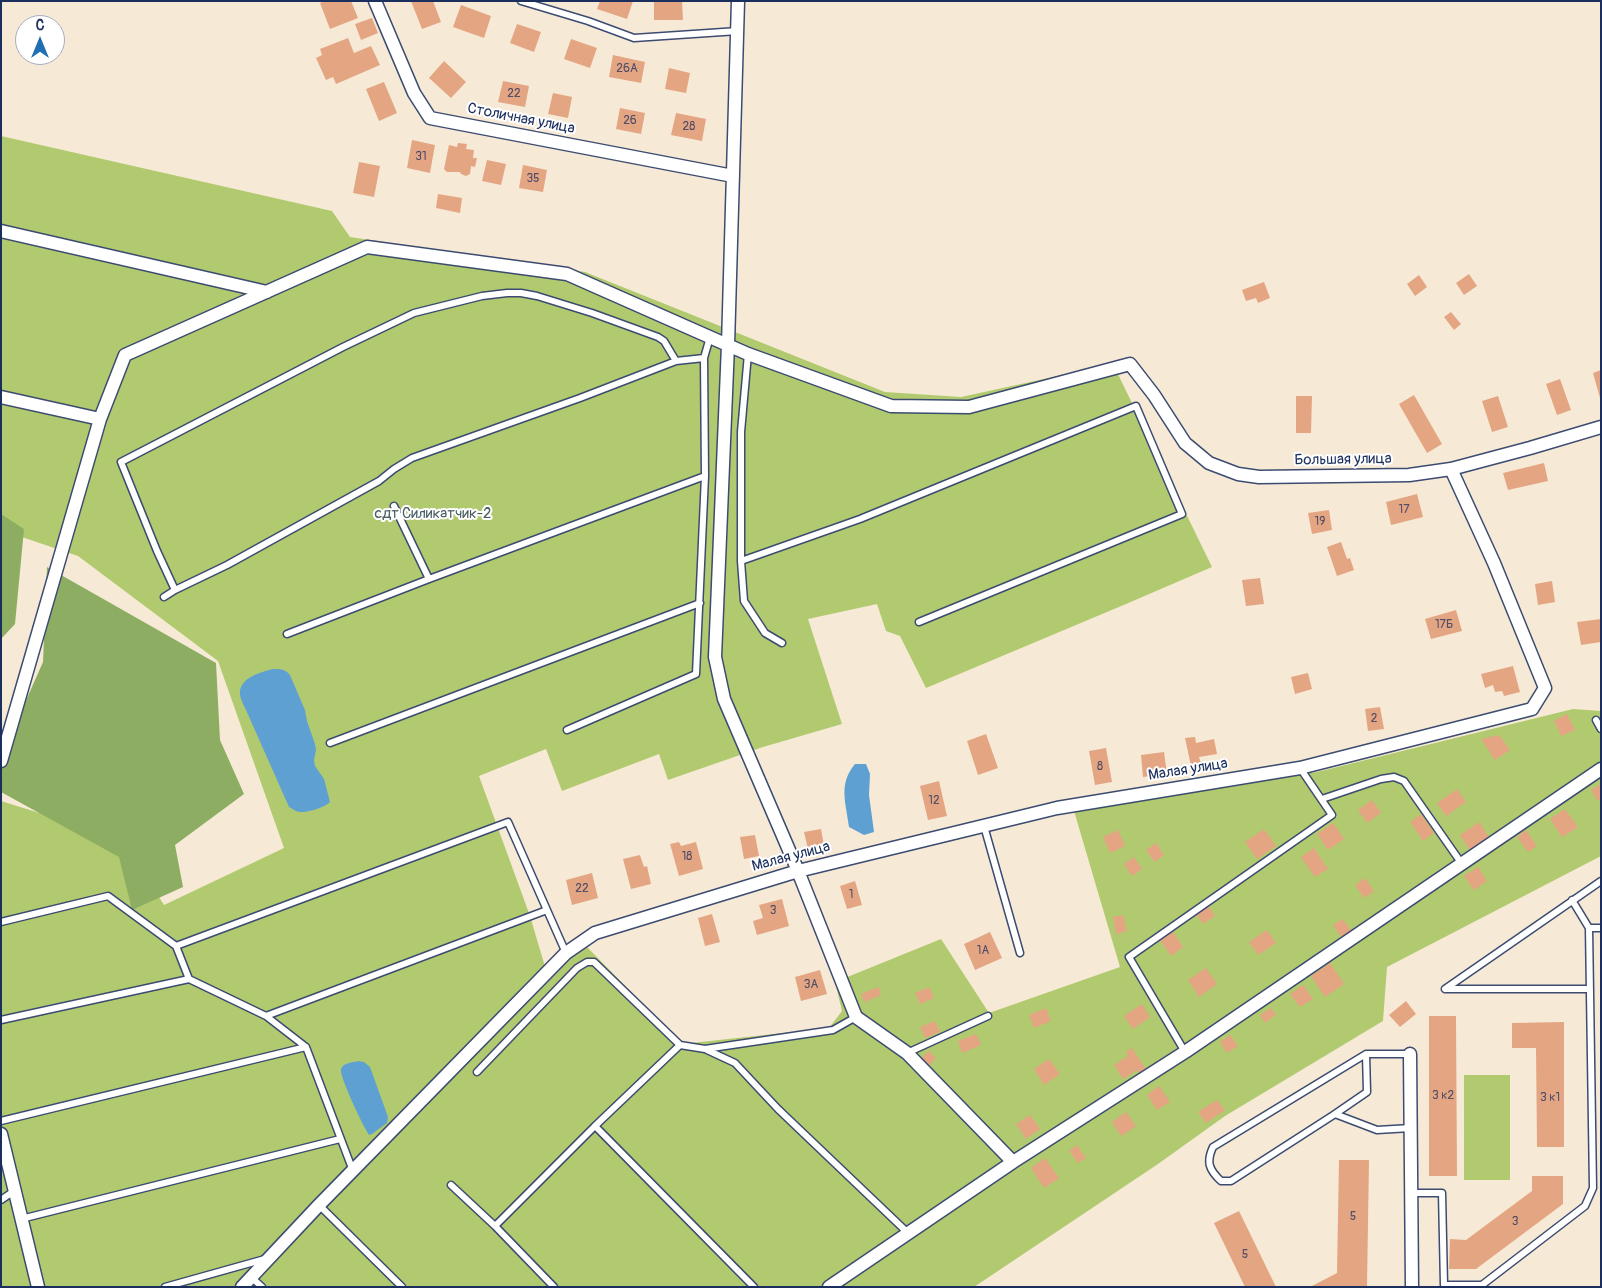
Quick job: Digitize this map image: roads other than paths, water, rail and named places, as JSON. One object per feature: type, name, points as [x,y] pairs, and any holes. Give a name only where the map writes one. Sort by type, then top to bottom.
[{"type":"street","name":"Столичная улица","points":[[375,1],[414,93],[430,118],[733,176]]},
{"type":"street","points":[[738,1],[728,345],[715,657],[724,699],[798,871],[856,1017],[907,1053],[1013,1162]]},
{"type":"street","points":[[1,231],[267,292]]},
{"type":"street","points":[[1,761],[100,419],[125,355],[367,247],[567,274],[748,354]]},
{"type":"street","name":"Большая улица","points":[[748,354],[891,406],[969,407],[1130,364],[1154,395],[1185,443],[1209,463],[1238,474],[1259,477],[1409,475],[1451,469],[1601,427]]},
{"type":"street","points":[[1,397],[100,419]]},
{"type":"street","name":"Малая улица","points":[[242,1287],[319,1205],[566,953],[595,933],[798,871],[1057,808],[1300,768],[1532,710],[1546,688],[1494,563],[1451,469]]},
{"type":"street","points":[[829,1287],[1013,1162],[1185,1052],[1601,769]]},
{"type":"street","points":[[1410,1054],[1412,1287]]},
{"type":"street","points":[[1,1134],[38,1287]]},
{"type":"lane","points":[[521,1],[588,21],[634,38],[738,31]]},
{"type":"lane","points":[[176,590],[157,551],[121,462],[343,347],[414,313],[482,296],[521,293],[592,313],[658,337],[664,341],[676,361]]},
{"type":"lane","points":[[567,730],[696,674],[705,476],[704,358],[710,337]]},
{"type":"lane","points":[[748,354],[741,432],[741,560],[744,601],[765,633],[782,644]]},
{"type":"lane","points":[[164,597],[244,556],[379,481],[412,458],[580,398],[676,361],[704,358]]},
{"type":"lane","points":[[741,560],[860,520],[1136,406],[1182,514],[919,622]]},
{"type":"lane","points":[[287,634],[705,476]]},
{"type":"lane","points":[[394,506],[429,579]]},
{"type":"lane","points":[[330,743],[700,603]]},
{"type":"lane","points":[[1596,720],[1601,729]]},
{"type":"lane","points":[[1185,1052],[1129,957],[1332,815],[1300,768]]},
{"type":"lane","points":[[1322,799],[1381,779],[1394,777],[1404,781],[1462,864]]},
{"type":"lane","points":[[176,946],[508,822],[566,953]]},
{"type":"lane","points":[[984,826],[1020,953]]},
{"type":"lane","points":[[1590,989],[1445,989],[1601,881]]},
{"type":"lane","points":[[1,922],[108,896],[176,946],[189,979]]},
{"type":"lane","points":[[1411,1193],[1442,1193],[1444,1285],[1482,1285],[1585,1206],[1593,1188],[1589,928],[1572,900]]},
{"type":"lane","points":[[266,1016],[547,910]]},
{"type":"lane","points":[[1589,928],[1601,928]]},
{"type":"lane","points":[[477,1072],[577,968],[587,962],[594,962],[680,1045],[705,1049],[735,1063],[778,1109],[908,1233]]},
{"type":"lane","points":[[1,1020],[189,979],[266,1016],[306,1047],[353,1171]]},
{"type":"lane","points":[[907,1053],[988,1016]]},
{"type":"lane","points":[[705,1049],[833,1030],[856,1017]]},
{"type":"lane","points":[[495,1226],[595,1126],[680,1045]]},
{"type":"lane","points":[[1,1121],[306,1047]]},
{"type":"lane","points":[[1366,1054],[1367,1092],[1232,1181],[1221,1181],[1213,1174],[1209,1164],[1214,1146],[1366,1054],[1410,1054]]},
{"type":"lane","points":[[1335,1114],[1377,1130],[1411,1128]]},
{"type":"lane","points":[[595,1126],[754,1287]]},
{"type":"lane","points":[[21,1220],[340,1138]]},
{"type":"lane","points":[[451,1185],[495,1226],[554,1287]]},
{"type":"lane","points":[[1,1200],[14,1191]]},
{"type":"lane","points":[[319,1205],[402,1287]]},
{"type":"lane","points":[[165,1287],[268,1258]]},
{"type":"lane","points":[[251,1277],[262,1287]]},
{"type":"water","points":[[273,669],[283,670],[290,675],[305,710],[315,744],[315,766],[324,779],[330,802],[314,810],[299,812],[289,807],[240,697],[240,689],[246,680]]},
{"type":"water","points":[[855,764],[866,764],[870,774],[869,795],[874,832],[864,835],[849,827],[845,802],[846,779]]},
{"type":"water","points":[[358,1061],[364,1062],[370,1067],[388,1117],[387,1123],[369,1135],[341,1073],[344,1065]]},
{"type":"park label","name":"сдт Силикатчик-2","points":[[433,514]]}]
